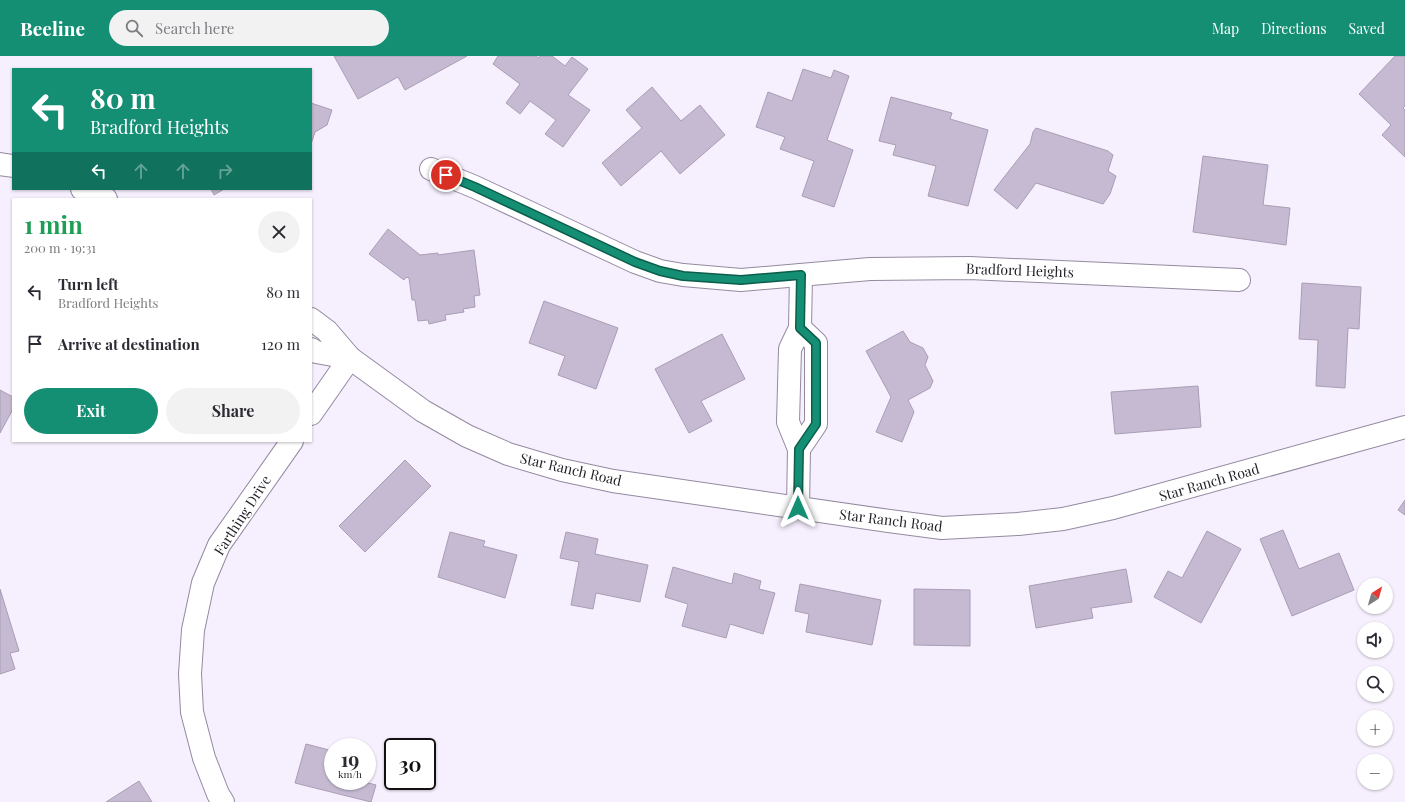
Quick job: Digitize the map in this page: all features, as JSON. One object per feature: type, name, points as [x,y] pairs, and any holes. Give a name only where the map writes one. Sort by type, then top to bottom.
[{"type":"street","points":[[0,164],[12,166]]},
{"type":"street","name":"Bradford Heights","points":[[431,169],[475,187],[635,262],[660,271],[683,276],[741,280],[870,268],[969,268],[1239,280]]},
{"type":"street","points":[[84,190],[104,198]]},
{"type":"street","points":[[798,508],[799,449],[816,424],[816,343],[800,328],[801,275]]},
{"type":"street","points":[[312,320],[328,331],[350,358]]},
{"type":"street","points":[[312,350],[316,352],[350,358]]},
{"type":"street","points":[[312,413],[350,358]]},
{"type":"street","name":"Star Ranch Road","points":[[350,358],[422,411],[467,436],[508,454],[562,470],[613,481],[942,528],[1018,524],[1113,508],[1405,427]]},
{"type":"street","name":"Farthing Drive","points":[[223,802],[218,794],[204,758],[192,712],[190,674],[193,630],[203,583],[219,545],[291,442]]},
{"type":"building","points":[[334,56],[467,56],[405,90],[398,77],[358,99]]},
{"type":"building","points":[[498,56],[536,56],[539,58],[540,56],[552,56],[565,66],[572,57],[588,69],[568,95],[590,110],[563,147],[545,134],[556,120],[530,101],[520,114],[506,103],[520,84],[493,64]]},
{"type":"building","points":[[1395,56],[1405,56],[1405,106],[1403,108],[1405,110],[1405,157],[1382,135],[1391,125],[1359,94]]},
{"type":"building","points":[[803,69],[831,78],[834,70],[849,76],[827,140],[853,150],[834,207],[802,196],[814,161],[780,149],[785,137],[756,127],[768,92],[792,101]]},
{"type":"building","points":[[652,87],[681,121],[700,105],[725,135],[680,174],[661,151],[621,186],[602,163],[642,128],[626,110]]},
{"type":"building","points":[[891,97],[952,113],[950,119],[988,130],[968,206],[928,196],[936,166],[893,155],[896,145],[879,141]]},
{"type":"building","points":[[312,103],[332,110],[327,125],[315,132],[312,141]]},
{"type":"building","points":[[1036,128],[1108,151],[1113,155],[1108,171],[1116,176],[1110,194],[1103,204],[1036,183],[1017,209],[994,190],[1030,144],[1033,132]]},
{"type":"building","points":[[1203,156],[1268,165],[1263,205],[1290,208],[1286,245],[1193,232]]},
{"type":"building","points":[[212,190],[222,190],[214,195]]},
{"type":"building","points":[[388,229],[420,255],[438,253],[438,255],[474,250],[480,295],[474,296],[475,307],[463,309],[464,312],[445,315],[446,320],[429,324],[428,320],[418,321],[415,300],[412,300],[409,278],[406,277],[404,280],[369,254]]},
{"type":"building","points":[[1302,283],[1361,287],[1359,329],[1348,328],[1345,388],[1316,386],[1318,340],[1299,339]]},
{"type":"building","points":[[544,301],[618,328],[596,389],[558,375],[565,356],[529,343]]},
{"type":"building","points":[[903,331],[910,342],[923,348],[928,357],[925,365],[933,381],[930,388],[908,400],[914,412],[902,442],[876,432],[891,397],[866,351]]},
{"type":"building","points":[[722,334],[745,379],[701,401],[712,421],[689,433],[655,369]]},
{"type":"building","points":[[1198,386],[1201,427],[1115,434],[1111,392]]},
{"type":"building","points":[[0,390],[12,396],[12,411],[0,433]]},
{"type":"building","points":[[405,460],[431,486],[365,552],[339,526]]},
{"type":"building","points":[[1405,500],[1405,515],[1398,510]]},
{"type":"building","points":[[1283,530],[1299,569],[1339,553],[1354,590],[1292,616],[1260,539]]},
{"type":"building","points":[[1207,531],[1241,549],[1201,623],[1154,597],[1168,571],[1182,578]]},
{"type":"building","points":[[450,532],[485,541],[483,546],[517,555],[505,598],[438,577]]},
{"type":"building","points":[[566,532],[598,539],[595,554],[648,565],[640,602],[596,593],[593,609],[571,605],[579,562],[560,558]]},
{"type":"building","points":[[673,567],[732,584],[734,573],[761,581],[759,589],[775,593],[763,634],[730,624],[726,638],[682,626],[688,604],[665,597]]},
{"type":"building","points":[[1126,569],[1132,602],[1091,608],[1093,618],[1036,628],[1029,586]]},
{"type":"building","points":[[800,584],[881,600],[872,645],[806,632],[809,614],[795,611]]},
{"type":"building","points":[[0,589],[19,651],[10,653],[15,669],[0,674]]},
{"type":"building","points":[[914,589],[970,590],[970,646],[914,645]]},
{"type":"building","points":[[306,744],[324,749],[324,790],[375,790],[371,802],[295,783]]},
{"type":"building","points":[[139,781],[152,802],[106,802]]},
{"type":"route","points":[[446,175],[475,187],[635,262],[660,271],[683,276],[741,280],[801,275],[800,328],[816,343],[816,424],[799,449],[798,508]]}]
